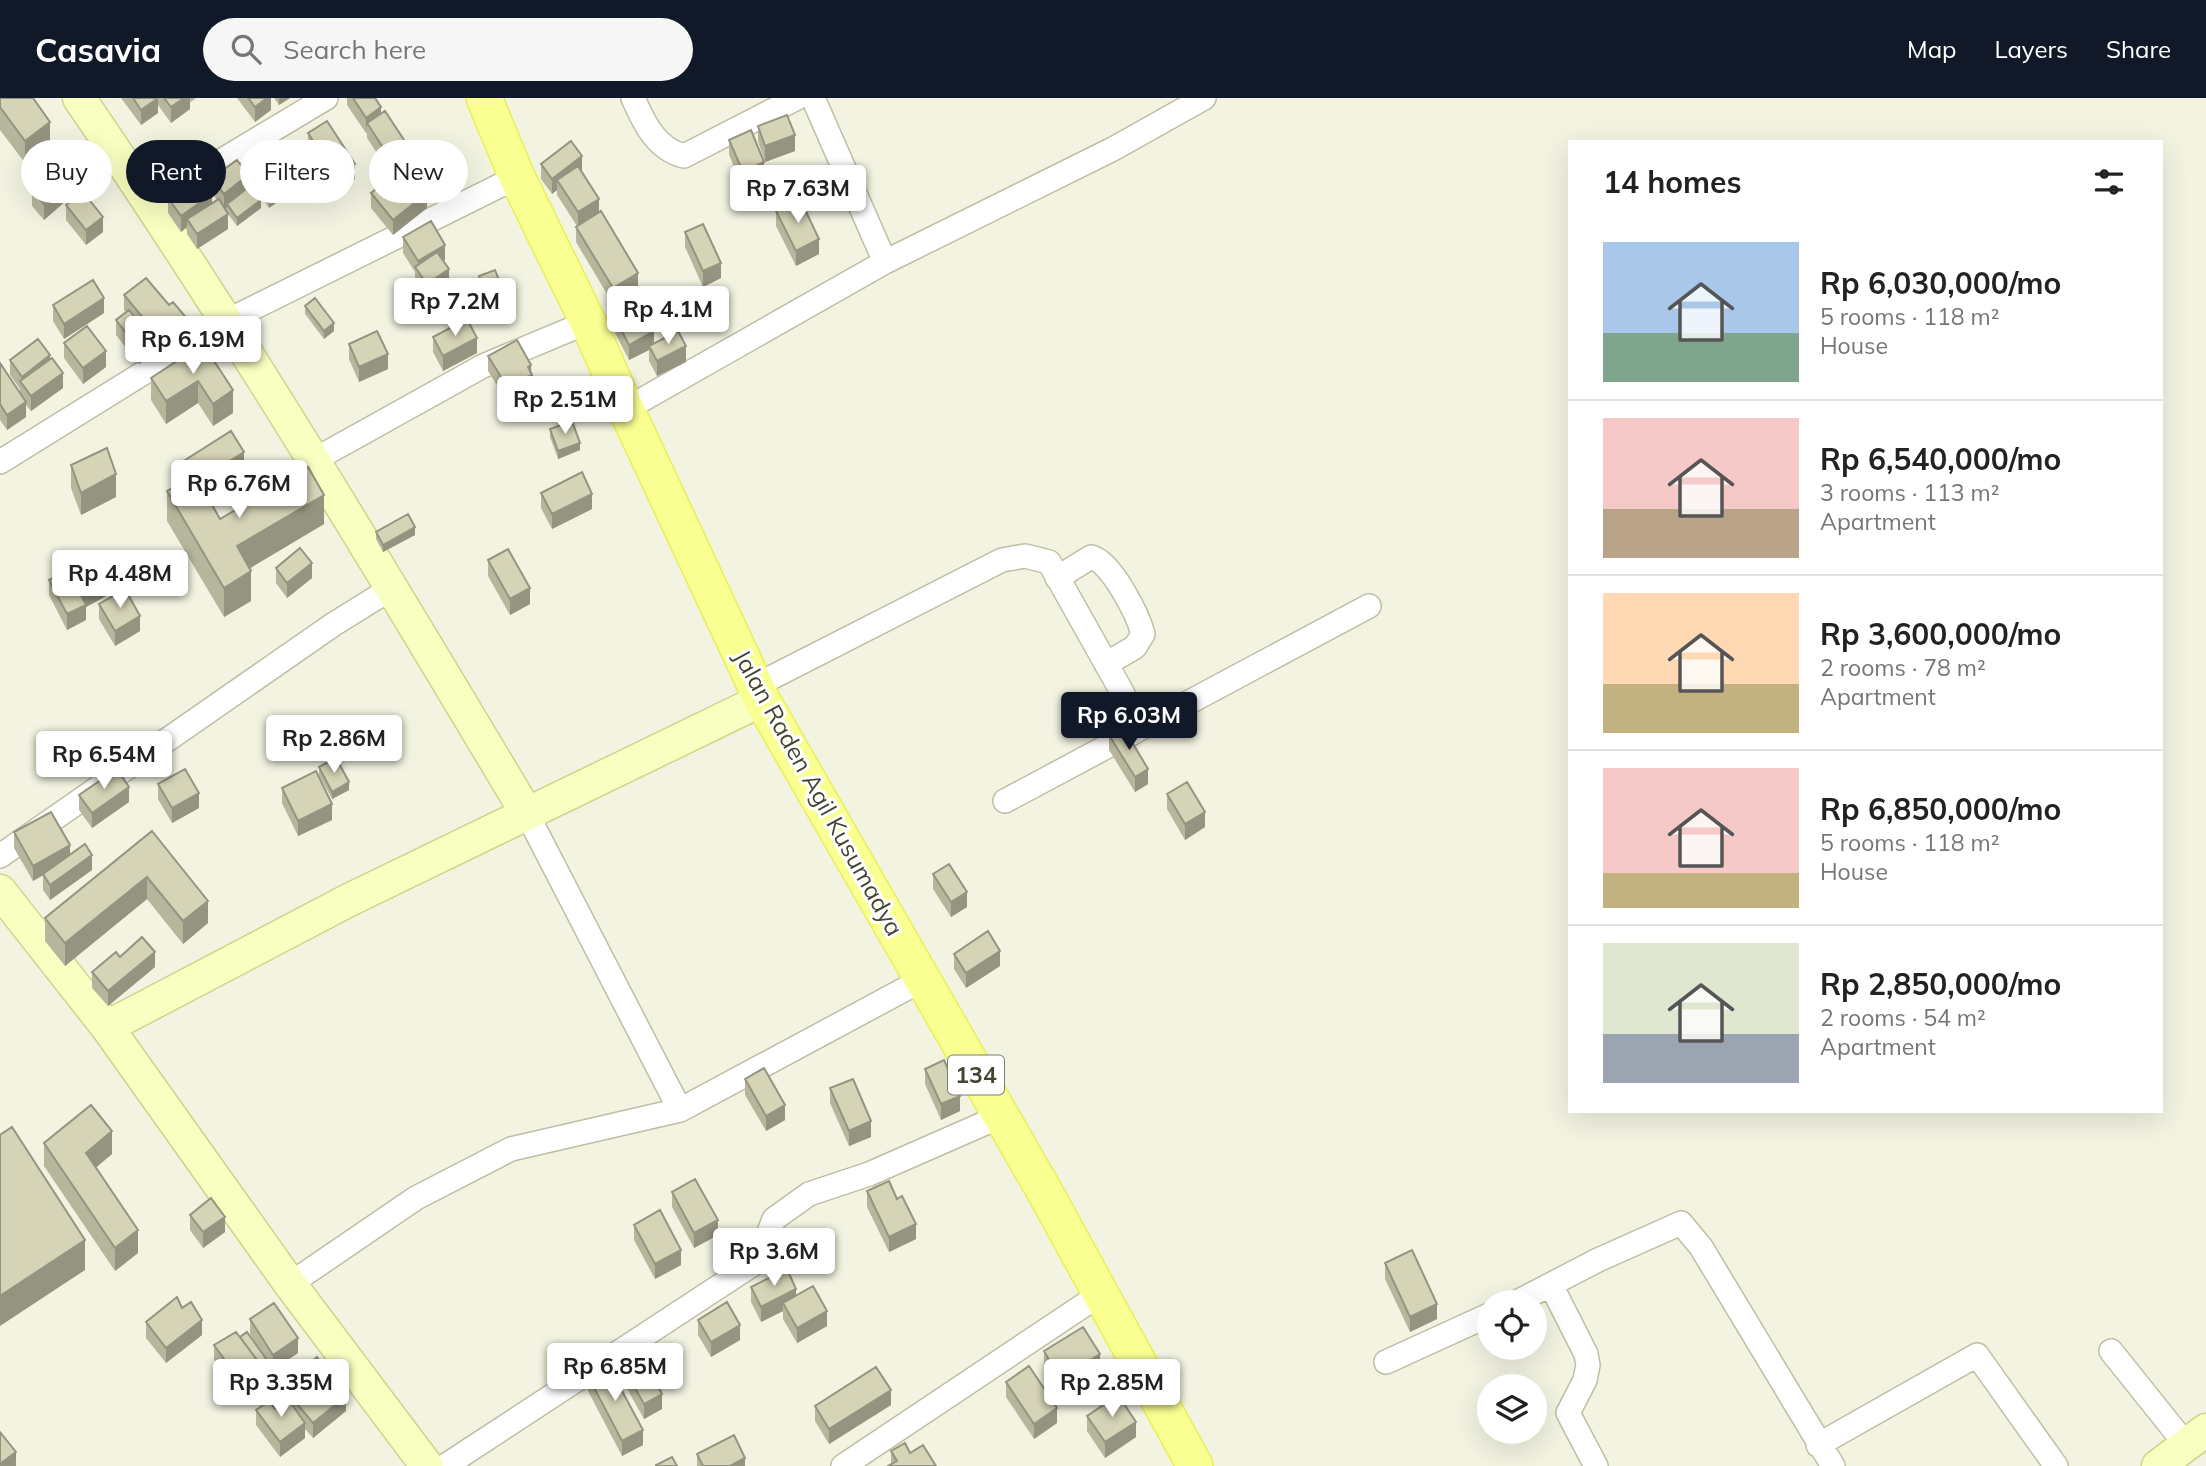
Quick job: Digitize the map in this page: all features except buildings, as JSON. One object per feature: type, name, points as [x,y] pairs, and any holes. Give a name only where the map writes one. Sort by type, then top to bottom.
[{"type":"main road","name":"Jalan Raden Agil Kusumadya","points":[[484,98],[517,177],[588,322],[759,693],[999,1117],[1046,1194],[1195,1466]]},
{"type":"main road","points":[[87,101],[126,163]]},
{"type":"main road","points":[[151,203],[314,460],[526,812]]},
{"type":"main road","points":[[107,1027],[220,965],[759,693]]},
{"type":"main road","points":[[0,891],[107,1027],[290,1284],[427,1466]]},
{"type":"main road","points":[[2158,1466],[2196,1438]]},
{"type":"street","points":[[226,158],[326,98]]},
{"type":"street","points":[[633,98],[648,130],[662,146],[684,156],[797,98]]},
{"type":"street","points":[[813,98],[885,262]]},
{"type":"street","points":[[626,409],[885,262],[1113,149],[1204,98]]},
{"type":"street","points":[[0,462],[227,321],[517,177]]},
{"type":"street","points":[[314,460],[483,366],[588,322]]},
{"type":"street","points":[[759,693],[1002,560],[1038,557],[1049,562],[1139,729]]},
{"type":"street","points":[[1057,578],[1091,557],[1098,558],[1111,571],[1143,634],[1135,647],[1106,664]]},
{"type":"street","points":[[0,856],[334,624],[392,588]]},
{"type":"street","points":[[1005,801],[1369,606]]},
{"type":"street","points":[[526,812],[680,1110]]},
{"type":"street","points":[[290,1284],[416,1198],[511,1149],[680,1110],[922,981]]},
{"type":"street","points":[[445,1466],[758,1261],[774,1219],[783,1210],[809,1194],[869,1174],[999,1117]]},
{"type":"street","points":[[1542,1290],[1681,1223],[1701,1247],[1833,1466]]},
{"type":"street","points":[[1552,1285],[1586,1354],[1585,1380],[1568,1413],[1596,1466]]},
{"type":"street","points":[[843,1466],[1099,1295]]},
{"type":"street","points":[[1386,1362],[1477,1320]]},
{"type":"street","points":[[2111,1351],[2196,1438]]},
{"type":"street","points":[[1818,1445],[1977,1355],[2056,1466]]}]
